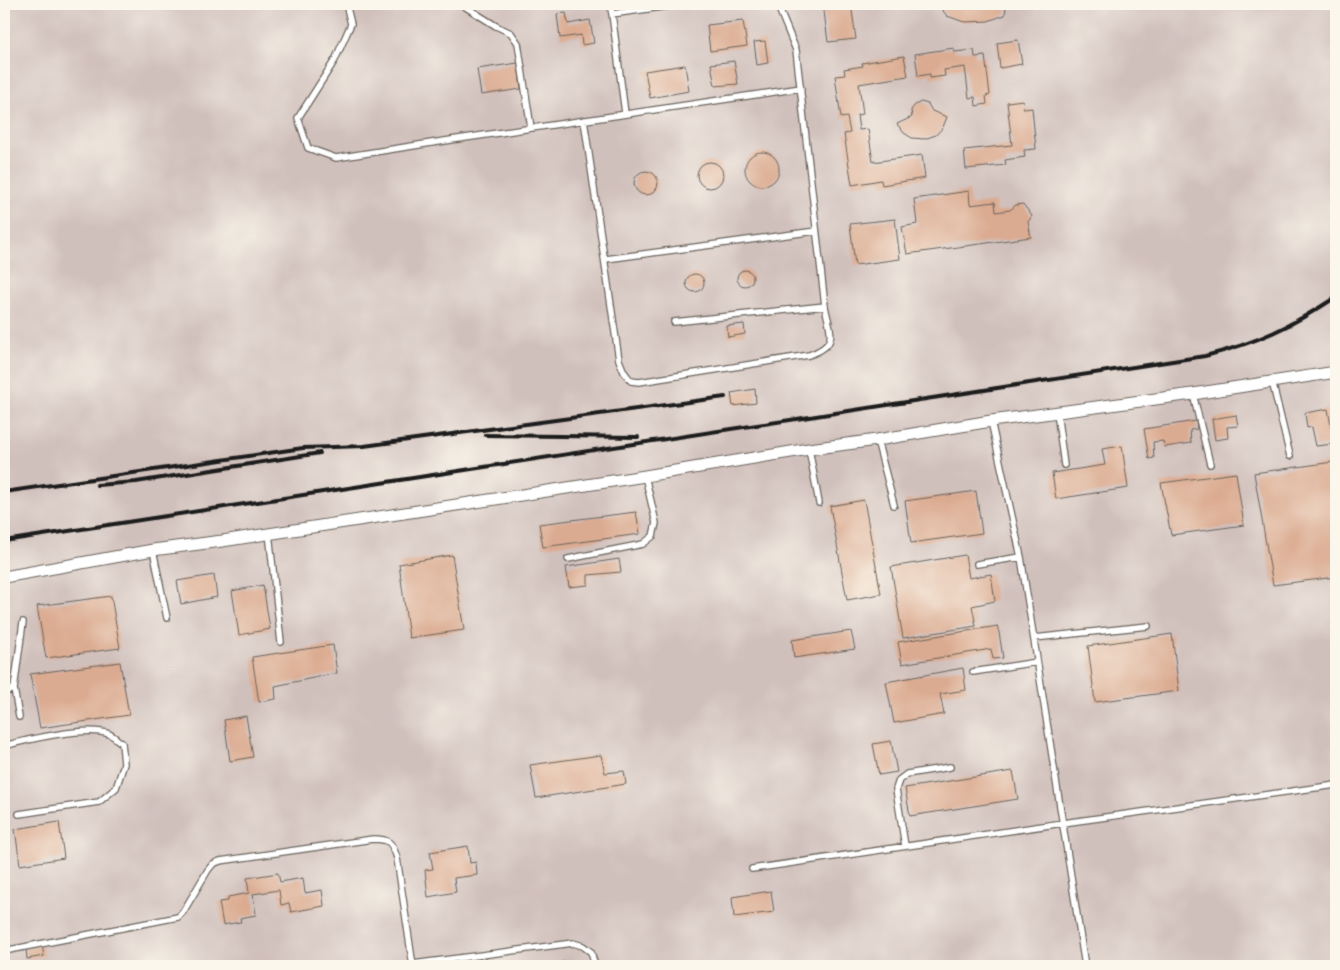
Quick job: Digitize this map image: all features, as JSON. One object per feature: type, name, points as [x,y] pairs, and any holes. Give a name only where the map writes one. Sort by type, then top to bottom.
[{"type":"street","points":[[4,577],[153,550],[645,476],[809,448],[877,440],[991,421],[1193,394],[1336,372]]},
{"type":"lane","points":[[346,4],[351,24],[335,60],[298,118],[308,148],[336,158],[801,88]]},
{"type":"lane","points":[[461,4],[515,37],[518,43],[531,128]]},
{"type":"lane","points":[[610,4],[625,114]]},
{"type":"lane","points":[[612,14],[683,4]]},
{"type":"lane","points":[[584,120],[620,360],[624,372],[631,381],[639,382],[809,355],[822,350],[828,345],[830,337],[816,232],[801,88],[796,50],[778,4]]},
{"type":"lane","points":[[606,259],[816,232]]},
{"type":"lane","points":[[674,322],[825,306]]},
{"type":"lane","points":[[1272,381],[1290,456]]},
{"type":"lane","points":[[1193,394],[1210,464]]},
{"type":"lane","points":[[1057,412],[1064,465]]},
{"type":"lane","points":[[991,421],[1021,557],[1086,966]]},
{"type":"lane","points":[[877,440],[894,505]]},
{"type":"lane","points":[[809,448],[819,503]]},
{"type":"lane","points":[[568,559],[643,544],[653,536],[656,523],[645,476]]},
{"type":"lane","points":[[269,533],[281,642]]},
{"type":"lane","points":[[153,550],[167,618]]},
{"type":"lane","points":[[977,564],[1021,557]]},
{"type":"lane","points":[[19,717],[14,690],[23,622]]},
{"type":"lane","points":[[1034,638],[1148,626]]},
{"type":"lane","points":[[972,672],[1037,662]]},
{"type":"lane","points":[[4,692],[14,690]]},
{"type":"lane","points":[[4,746],[27,740],[92,731],[109,734],[122,743],[124,764],[116,788],[99,802],[19,814]]},
{"type":"lane","points":[[905,846],[896,789],[899,780],[906,774],[950,767]]},
{"type":"lane","points":[[752,870],[1063,823],[1336,785]]},
{"type":"lane","points":[[4,951],[178,917],[183,912],[208,870],[213,864],[220,861],[384,839],[394,846],[397,858],[413,965],[572,943],[583,946],[591,952],[595,966]]},
{"type":"shaded area","points":[[4,4],[1336,4],[1336,966],[4,966]]},
{"type":"building","points":[[823,4],[851,4],[856,39],[828,42]]},
{"type":"building","points":[[946,4],[1015,5],[1006,7],[1005,15],[988,21],[964,22],[947,16],[943,11]]},
{"type":"building","points":[[566,13],[568,24],[590,20],[594,43],[582,45],[581,35],[560,38],[557,14]]},
{"type":"building","points":[[743,21],[747,46],[710,51],[707,25]]},
{"type":"building","points":[[1018,40],[1022,64],[1000,68],[997,43]]},
{"type":"building","points":[[765,41],[768,63],[757,65],[754,42]]},
{"type":"building","points":[[954,48],[954,52],[974,50],[975,57],[985,56],[990,95],[986,96],[987,104],[976,106],[975,97],[969,98],[965,67],[944,70],[945,76],[930,78],[930,74],[918,76],[915,54]]},
{"type":"building","points":[[904,56],[908,76],[859,84],[863,114],[857,115],[859,130],[868,129],[873,162],[922,155],[925,178],[882,185],[881,180],[852,185],[844,134],[850,133],[847,117],[841,118],[835,76],[845,75],[844,69],[863,66],[862,63]]},
{"type":"building","points":[[734,61],[738,84],[715,86],[711,64]]},
{"type":"building","points":[[518,63],[521,89],[481,95],[477,69]]},
{"type":"building","points":[[685,65],[689,91],[650,98],[645,71]]},
{"type":"building","points":[[1023,100],[1024,109],[1032,108],[1036,149],[1024,150],[1025,157],[1005,160],[1006,165],[966,169],[964,150],[1012,145],[1007,102]]},
{"type":"building","points":[[921,102],[928,104],[932,111],[947,117],[943,127],[936,135],[924,139],[912,138],[904,133],[897,124],[912,117],[911,110]]},
{"type":"building","points":[[762,152],[774,157],[779,169],[774,181],[762,186],[750,181],[745,169],[750,157]]},
{"type":"building","points":[[710,162],[719,166],[723,175],[719,184],[710,188],[701,184],[697,175],[701,166]]},
{"type":"building","points":[[646,171],[655,174],[658,183],[655,192],[646,195],[637,192],[634,183],[637,174]]},
{"type":"building","points":[[969,191],[970,205],[995,202],[996,212],[1010,210],[1016,205],[1023,204],[1032,216],[1028,222],[1031,237],[907,254],[902,227],[917,224],[914,199]]},
{"type":"building","points":[[895,219],[900,259],[855,265],[850,224]]},
{"type":"building","points":[[742,270],[748,270],[753,275],[751,284],[742,286],[737,281],[737,275]]},
{"type":"building","points":[[695,274],[701,277],[704,283],[701,289],[695,292],[689,289],[686,283],[689,277]]},
{"type":"building","points":[[744,324],[745,334],[728,337],[727,326]]},
{"type":"building","points":[[755,389],[756,403],[733,406],[731,393]]},
{"type":"building","points":[[1328,409],[1334,444],[1316,446],[1312,427],[1307,428],[1305,413]]},
{"type":"building","points":[[1236,415],[1238,426],[1227,427],[1228,438],[1215,440],[1212,419]]},
{"type":"building","points":[[1196,421],[1197,429],[1190,430],[1191,443],[1165,447],[1163,441],[1153,442],[1154,458],[1149,459],[1144,429]]},
{"type":"building","points":[[1122,446],[1128,488],[1056,499],[1052,473],[1105,465],[1102,449]]},
{"type":"building","points":[[1333,462],[1336,484],[1336,577],[1273,585],[1254,473]]},
{"type":"building","points":[[1236,473],[1244,525],[1171,535],[1161,483]]},
{"type":"building","points":[[976,491],[982,533],[911,543],[905,501]]},
{"type":"building","points":[[864,500],[881,594],[847,600],[830,506]]},
{"type":"building","points":[[636,512],[640,534],[543,547],[539,524]]},
{"type":"building","points":[[452,555],[464,630],[409,638],[399,564]]},
{"type":"building","points":[[965,555],[969,578],[991,574],[995,601],[972,606],[976,626],[903,638],[891,567]]},
{"type":"building","points":[[619,559],[621,572],[588,575],[588,585],[569,587],[566,567]]},
{"type":"building","points":[[214,575],[217,597],[181,604],[177,581]]},
{"type":"building","points":[[263,585],[270,629],[239,635],[232,591]]},
{"type":"building","points":[[111,596],[120,648],[46,658],[37,606]]},
{"type":"building","points":[[998,626],[1003,658],[993,659],[991,649],[902,664],[898,642]]},
{"type":"building","points":[[851,631],[855,649],[794,658],[792,640]]},
{"type":"building","points":[[1172,634],[1179,691],[1095,702],[1088,646]]},
{"type":"building","points":[[333,645],[337,673],[275,686],[276,699],[259,702],[252,657]]},
{"type":"building","points":[[120,662],[129,715],[40,728],[30,674]]},
{"type":"building","points":[[963,668],[966,690],[940,694],[944,714],[894,723],[886,682]]},
{"type":"building","points":[[246,716],[253,757],[230,761],[224,720]]},
{"type":"building","points":[[891,741],[897,772],[879,775],[873,744]]},
{"type":"building","points":[[601,755],[605,773],[624,771],[626,784],[536,798],[530,765]]},
{"type":"building","points":[[1013,771],[1018,799],[910,816],[905,788]]},
{"type":"building","points":[[59,822],[64,858],[20,865],[15,829]]},
{"type":"building","points":[[468,846],[470,863],[476,862],[477,875],[454,878],[456,892],[428,897],[425,870],[433,869],[430,852]]},
{"type":"building","points":[[278,873],[280,882],[303,878],[305,893],[322,890],[324,906],[291,912],[289,903],[281,905],[279,890],[253,894],[256,915],[240,918],[241,922],[223,925],[219,902],[228,901],[228,897],[249,893],[247,878]]},
{"type":"building","points":[[771,891],[774,912],[734,917],[732,897]]},
{"type":"building","points":[[42,946],[44,956],[27,959],[26,948]]},
{"type":"building","points":[[569,961],[570,966],[545,966],[545,965]]},
{"type":"railway","points":[[4,541],[1205,356],[1224,351],[1274,332],[1304,317],[1336,297]]},
{"type":"railway","points":[[4,492],[303,448],[364,446],[725,397]]},
{"type":"railway","points":[[485,435],[638,437]]},
{"type":"railway","points":[[97,485],[136,482],[320,453]]}]
